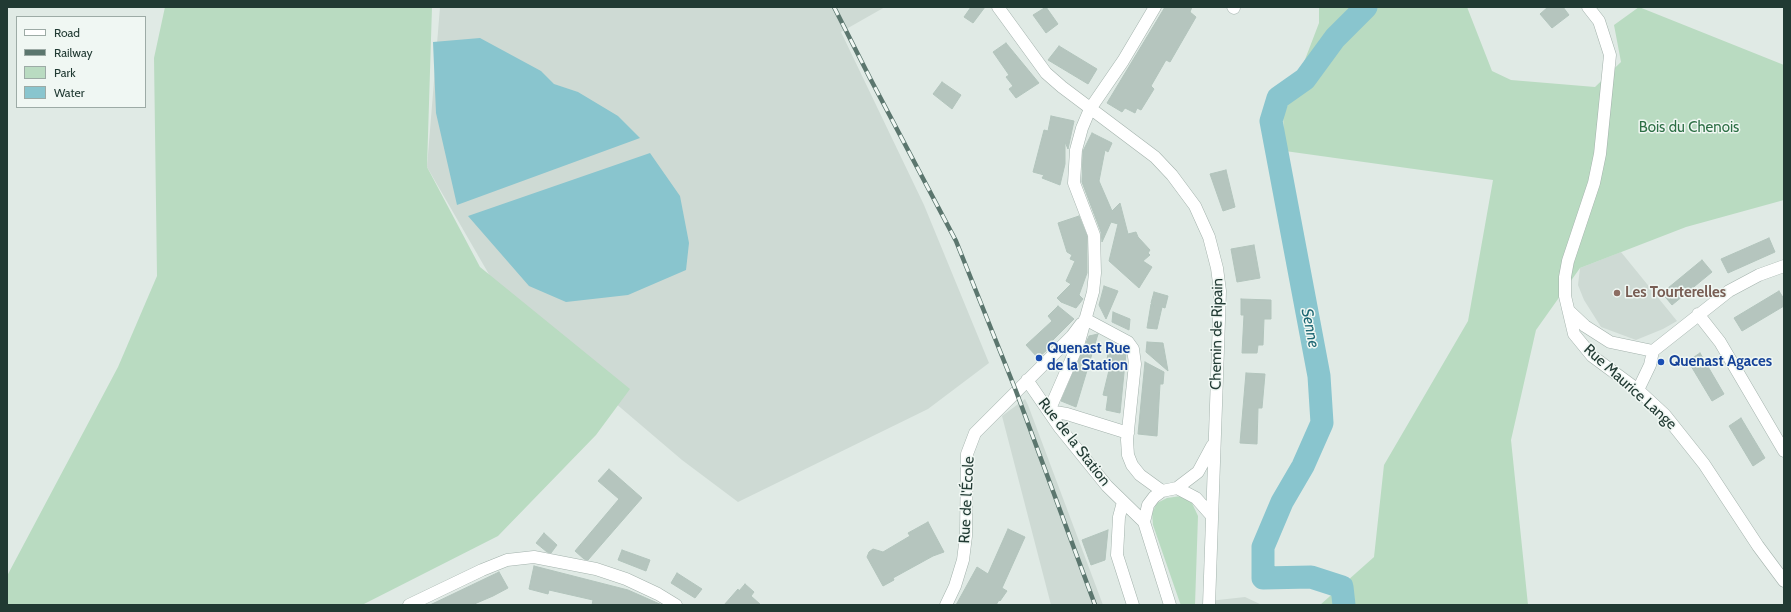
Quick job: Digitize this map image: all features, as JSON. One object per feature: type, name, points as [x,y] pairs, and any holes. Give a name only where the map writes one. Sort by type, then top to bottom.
[{"type":"street","points":[[998,7],[1046,73],[1090,109]]},
{"type":"street","points":[[1128,434],[1067,414],[1049,411],[1079,342],[1093,292],[1096,254],[1094,235],[1074,183],[1076,150],[1082,128],[1090,109],[1123,62],[1155,7]]},
{"type":"street","name":"Rue Maurice Lange","points":[[1588,7],[1599,21],[1610,56],[1600,154],[1594,183],[1568,261],[1565,277],[1566,296],[1574,334],[1592,356],[1638,390],[1665,415],[1688,443],[1758,546],[1784,581]]},
{"type":"street","name":"Chemin de Ripain","points":[[1090,109],[1155,157],[1172,175],[1195,206],[1209,237],[1217,268],[1220,291],[1209,605]]},
{"type":"street","points":[[1638,390],[1650,365],[1653,351],[1729,291],[1759,275],[1784,266]]},
{"type":"street","points":[[1569,311],[1585,326],[1610,342],[1653,351]]},
{"type":"street","points":[[1698,314],[1720,342],[1784,451]]},
{"type":"street","points":[[1085,319],[1128,342],[1133,349],[1135,364],[1128,434],[1128,451],[1132,464],[1140,474],[1162,491]]},
{"type":"street","name":"Rue de l'École","points":[[946,605],[955,586],[961,566],[966,536],[967,454],[975,433],[1072,336],[1085,319]]},
{"type":"street","name":"Rue de la Station","points":[[1027,380],[1069,439],[1123,502],[1144,522]]},
{"type":"street","name":"Chemin de Ripain","points":[[1177,488],[1198,472],[1207,458],[1214,441]]},
{"type":"street","points":[[1170,605],[1144,522],[1148,505],[1154,497],[1162,491],[1177,488],[1196,498],[1212,515]]},
{"type":"street","points":[[1123,502],[1118,523],[1117,555],[1133,605]]},
{"type":"street","points":[[409,605],[475,573],[507,560],[534,557],[596,570],[626,579],[658,594],[676,605]]},
{"type":"shaded area","points":[[440,7],[885,7],[841,32],[924,205],[989,363],[928,409],[738,502],[682,460],[513,316],[427,167]]},
{"type":"shaded area","name":"Les Tourterelles","points":[[1621,252],[1677,321],[1663,329],[1636,340],[1601,327],[1584,300],[1578,285],[1580,268]]},
{"type":"shaded area","points":[[1025,399],[1103,605],[1051,605],[1002,416]]},
{"type":"shaded area","points":[[1245,597],[1262,605],[1209,605],[1209,601]]},
{"type":"green space","points":[[165,7],[432,7],[427,167],[480,267],[630,389],[596,435],[498,536],[362,605],[7,605],[7,576],[118,367],[157,276],[154,58]]},
{"type":"green space","name":"Bois du Chenois","points":[[1319,7],[1467,7],[1492,71],[1511,80],[1595,87],[1621,62],[1614,25],[1639,7],[1784,65],[1784,200],[1686,227],[1580,268],[1536,330],[1511,440],[1528,605],[1320,605],[1374,557],[1384,465],[1468,321],[1493,180],[1285,151],[1283,117],[1319,23]]},
{"type":"green space","points":[[1181,496],[1192,503],[1198,516],[1195,605],[1181,605],[1153,525],[1152,513],[1157,503],[1167,498]]},
{"type":"water","points":[[480,38],[541,71],[554,84],[578,92],[618,116],[640,138],[457,205],[436,113],[433,42]]},
{"type":"water","points":[[650,153],[680,196],[689,243],[686,270],[628,295],[566,302],[529,286],[468,216]]},
{"type":"building","points":[[971,7],[985,7],[973,23],[964,17]]},
{"type":"building","points":[[1046,7],[1058,24],[1046,33],[1033,15]]},
{"type":"building","points":[[1165,7],[1192,7],[1190,12],[1196,17],[1170,62],[1166,60],[1151,86],[1154,89],[1141,110],[1137,108],[1135,113],[1125,108],[1122,112],[1107,103]]},
{"type":"building","points":[[1548,7],[1563,7],[1569,15],[1552,28],[1540,14]]},
{"type":"building","points":[[1006,43],[1039,83],[1016,98],[1009,89],[1013,86],[1006,77],[1009,75],[993,52]]},
{"type":"building","points":[[1059,46],[1097,69],[1088,84],[1048,60]]},
{"type":"building","points":[[942,82],[961,95],[952,109],[933,94]]},
{"type":"building","points":[[1051,116],[1074,121],[1068,149],[1065,142],[1065,164],[1060,185],[1042,178],[1044,175],[1033,172],[1044,130],[1048,131]]},
{"type":"building","points":[[1092,133],[1112,143],[1108,152],[1105,150],[1099,181],[1112,211],[1120,203],[1128,234],[1136,232],[1138,237],[1150,250],[1148,253],[1150,255],[1143,261],[1152,267],[1139,288],[1109,261],[1118,224],[1111,222],[1102,242],[1101,232],[1082,182],[1083,151]]},
{"type":"building","points":[[1226,170],[1235,207],[1223,211],[1210,174]]},
{"type":"building","points":[[1079,216],[1087,236],[1087,273],[1079,295],[1083,299],[1076,308],[1061,302],[1057,298],[1071,284],[1066,281],[1075,261],[1070,259],[1072,255],[1067,252],[1058,223]]},
{"type":"building","points":[[1769,238],[1775,252],[1728,273],[1721,259]]},
{"type":"building","points":[[1254,245],[1260,278],[1237,282],[1231,249]]},
{"type":"building","points":[[1702,260],[1712,272],[1672,305],[1662,293]]},
{"type":"building","points":[[1104,286],[1118,291],[1106,319],[1099,305]]},
{"type":"building","points":[[1779,291],[1784,299],[1784,306],[1742,331],[1734,318]]},
{"type":"building","points":[[1154,292],[1168,296],[1165,308],[1162,307],[1157,329],[1147,328],[1151,304],[1154,306],[1151,303]]},
{"type":"building","points":[[1241,299],[1271,300],[1271,319],[1264,319],[1263,345],[1258,345],[1257,353],[1242,353],[1244,315],[1241,315]]},
{"type":"building","points":[[1058,306],[1074,319],[1050,343],[1056,342],[1038,358],[1026,345],[1052,321],[1048,316]]},
{"type":"building","points":[[1113,312],[1130,319],[1129,330],[1112,322]]},
{"type":"building","points":[[1098,334],[1076,407],[1061,401],[1089,336]]},
{"type":"building","points":[[1147,342],[1163,343],[1168,371],[1146,352]]},
{"type":"building","points":[[1109,343],[1126,353],[1120,413],[1106,410],[1108,396],[1103,395],[1111,362],[1107,361]]},
{"type":"building","points":[[1700,353],[1724,394],[1712,401],[1688,361]]},
{"type":"building","points":[[1145,362],[1164,372],[1163,384],[1160,384],[1157,436],[1138,434]]},
{"type":"building","points":[[1246,373],[1265,374],[1262,408],[1258,408],[1257,444],[1240,443]]},
{"type":"building","points":[[1741,418],[1765,458],[1753,466],[1729,426]]},
{"type":"building","points":[[609,469],[642,498],[588,560],[584,559],[575,551],[619,499],[598,481]]},
{"type":"building","points":[[928,522],[944,552],[933,556],[893,578],[894,580],[883,586],[867,557],[869,552],[873,549],[883,552],[910,536],[908,533]]},
{"type":"building","points":[[1008,529],[1025,537],[1002,588],[1007,591],[996,605],[956,605],[977,567],[988,574]]},
{"type":"building","points":[[1108,530],[1105,560],[1091,565],[1082,540]]},
{"type":"building","points":[[544,533],[557,545],[551,553],[547,552],[536,543]]},
{"type":"building","points":[[622,550],[650,560],[646,571],[618,560]]},
{"type":"building","points":[[534,566],[628,590],[662,605],[592,605],[593,600],[549,590],[548,594],[529,589]]},
{"type":"building","points":[[499,572],[508,588],[493,596],[472,605],[430,605]]},
{"type":"building","points":[[677,573],[702,589],[695,598],[671,583]]},
{"type":"building","points":[[745,584],[754,592],[751,596],[761,605],[724,605],[738,589],[739,591]]},
{"type":"waterway","name":"Senne","points":[[1344,605],[1342,587],[1311,577],[1263,578],[1263,547],[1282,502],[1303,466],[1322,423],[1319,376],[1271,121],[1278,98],[1305,79],[1335,38],[1366,7]]},
{"type":"railway","points":[[834,7],[956,241],[1016,391],[1095,605]]},
{"type":"place","name":"Les Tourterelles","points":[[1617,293]]},
{"type":"place","name":"Quenast Rue de la Station","points":[[1039,358]]},
{"type":"place","name":"Quenast Agaces","points":[[1661,362]]}]
